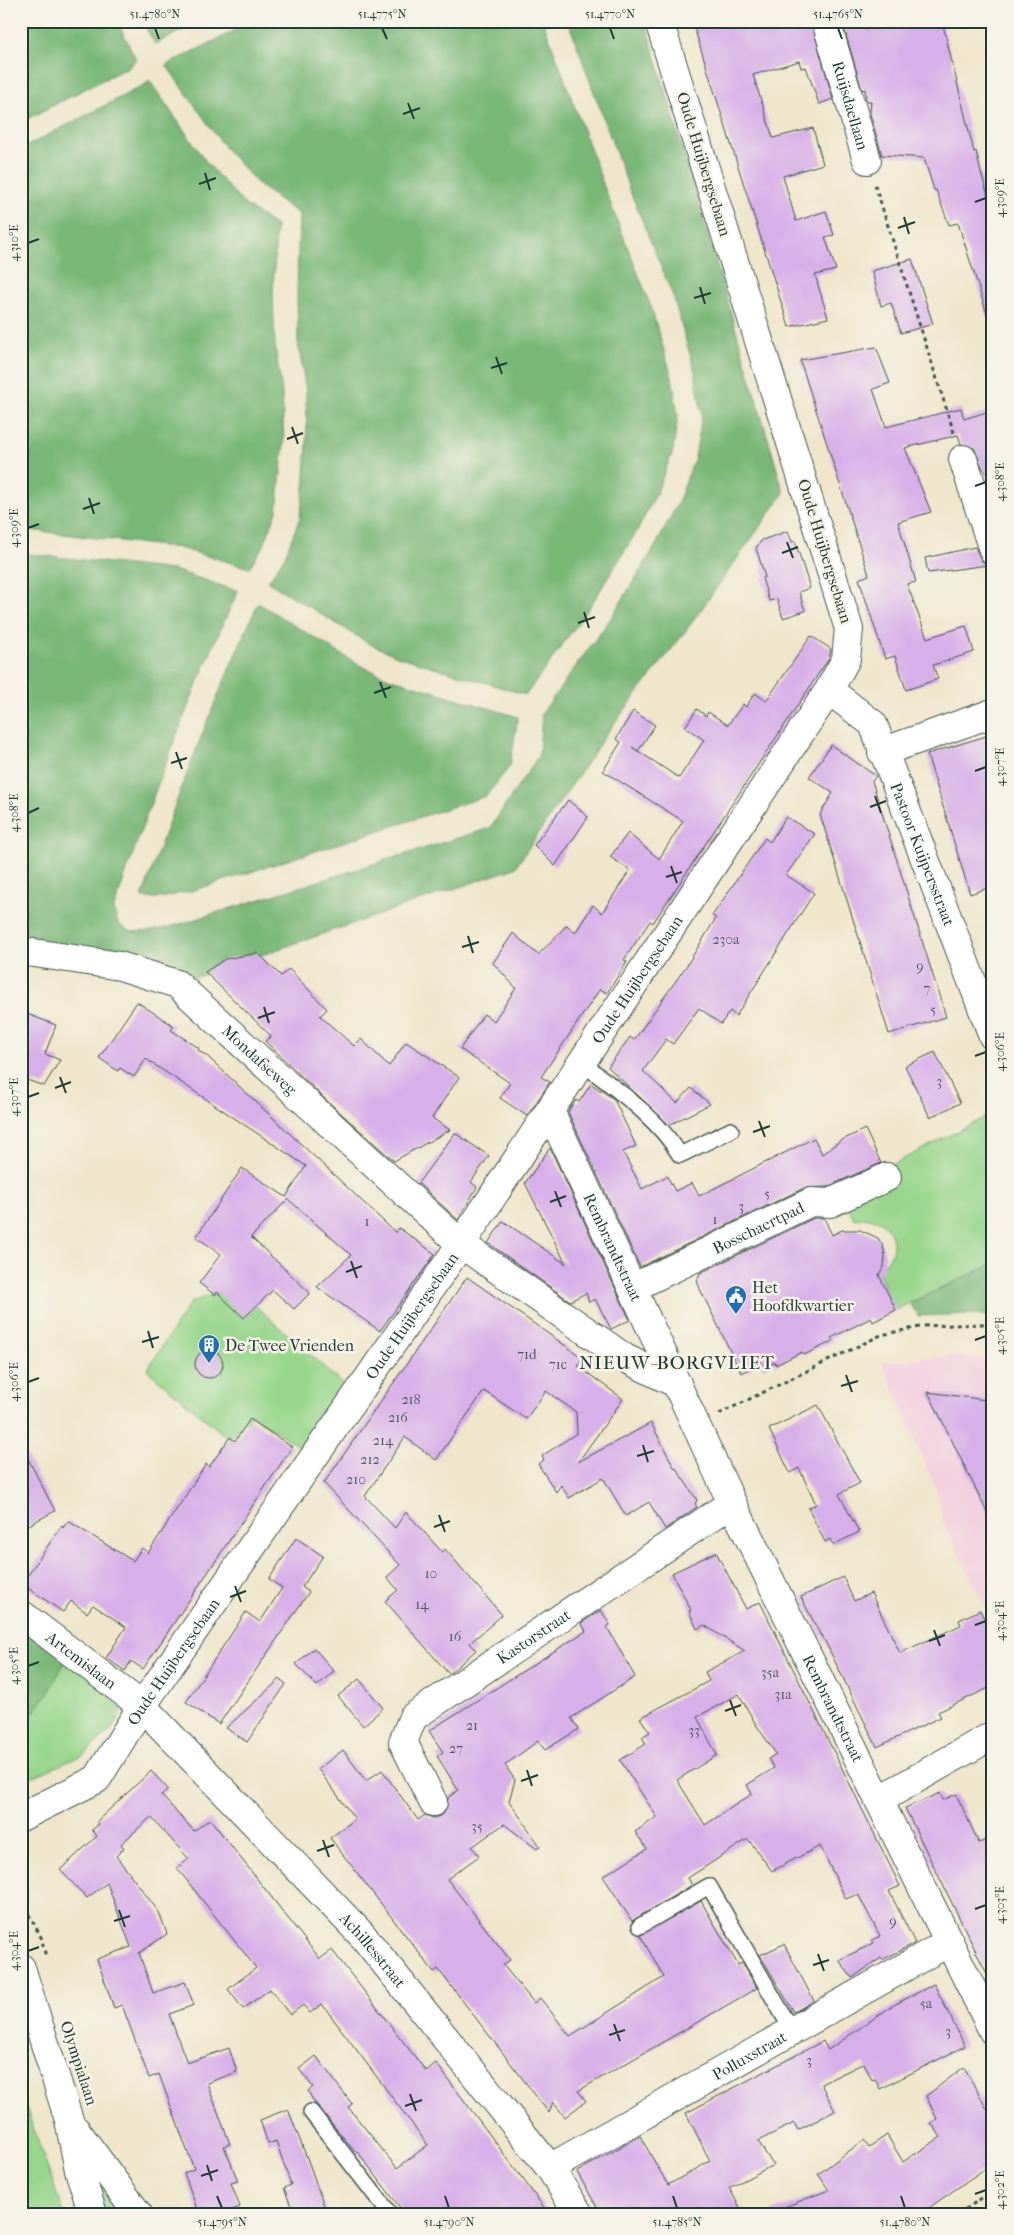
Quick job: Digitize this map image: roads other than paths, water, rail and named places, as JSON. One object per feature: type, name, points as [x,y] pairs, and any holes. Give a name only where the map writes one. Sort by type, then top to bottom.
[{"type":"street","name":"Oude Huijbergsebaan","points":[[21,1817],[97,1779],[142,1706],[461,1244],[550,1111],[829,690],[846,659],[849,629],[660,21]]},
{"type":"street","name":"Ruijsdaellaan","points":[[826,21],[867,160]]},
{"type":"street","points":[[963,459],[993,550]]},
{"type":"street","name":"Pastoor Kuijpersstraat","points":[[829,690],[873,724],[882,752],[993,1036]]},
{"type":"street","points":[[882,752],[993,713]]},
{"type":"street","name":"Mondafseweg","points":[[21,951],[120,966],[177,984],[461,1244]]},
{"type":"street","name":"Rembrandtstraat","points":[[550,1111],[732,1503],[993,2031]]},
{"type":"street","name":"Bosschaertpad","points":[[632,1288],[811,1202],[830,1203],[887,1177]]},
{"type":"street","points":[[461,1244],[625,1358],[677,1384]]},
{"type":"street","name":"Kastorstraat","points":[[433,1802],[403,1742],[412,1716],[732,1503]]},
{"type":"street","name":"Artemislaan","points":[[21,1614],[142,1706]]},
{"type":"street","name":"Achillesstraat","points":[[142,1706],[363,1936],[550,2168],[579,2214]]},
{"type":"street","points":[[879,1800],[993,1735]]},
{"type":"street","name":"Polluxstraat","points":[[550,2168],[949,1942]]},
{"type":"street","name":"Olympialaan","points":[[21,1968],[69,2120],[79,2170],[93,2214]]},
{"type":"street","name":"Olympialaan","points":[[69,2120],[138,2214]]},
{"type":"lane","points":[[582,1063],[631,1100],[674,1144],[680,1155],[730,1130]]},
{"type":"lane","points":[[640,1926],[709,1886],[793,2032]]},
{"type":"lane","points":[[311,2112],[390,2214]]},
{"type":"place","name":"Het Hoofdkwartier","points":[[736,1315]]},
{"type":"place","name":"De Twee Vrienden","points":[[209,1364]]},
{"type":"district","name":"NIEUW-BORGVLIET","points":[[677,1363]]}]
